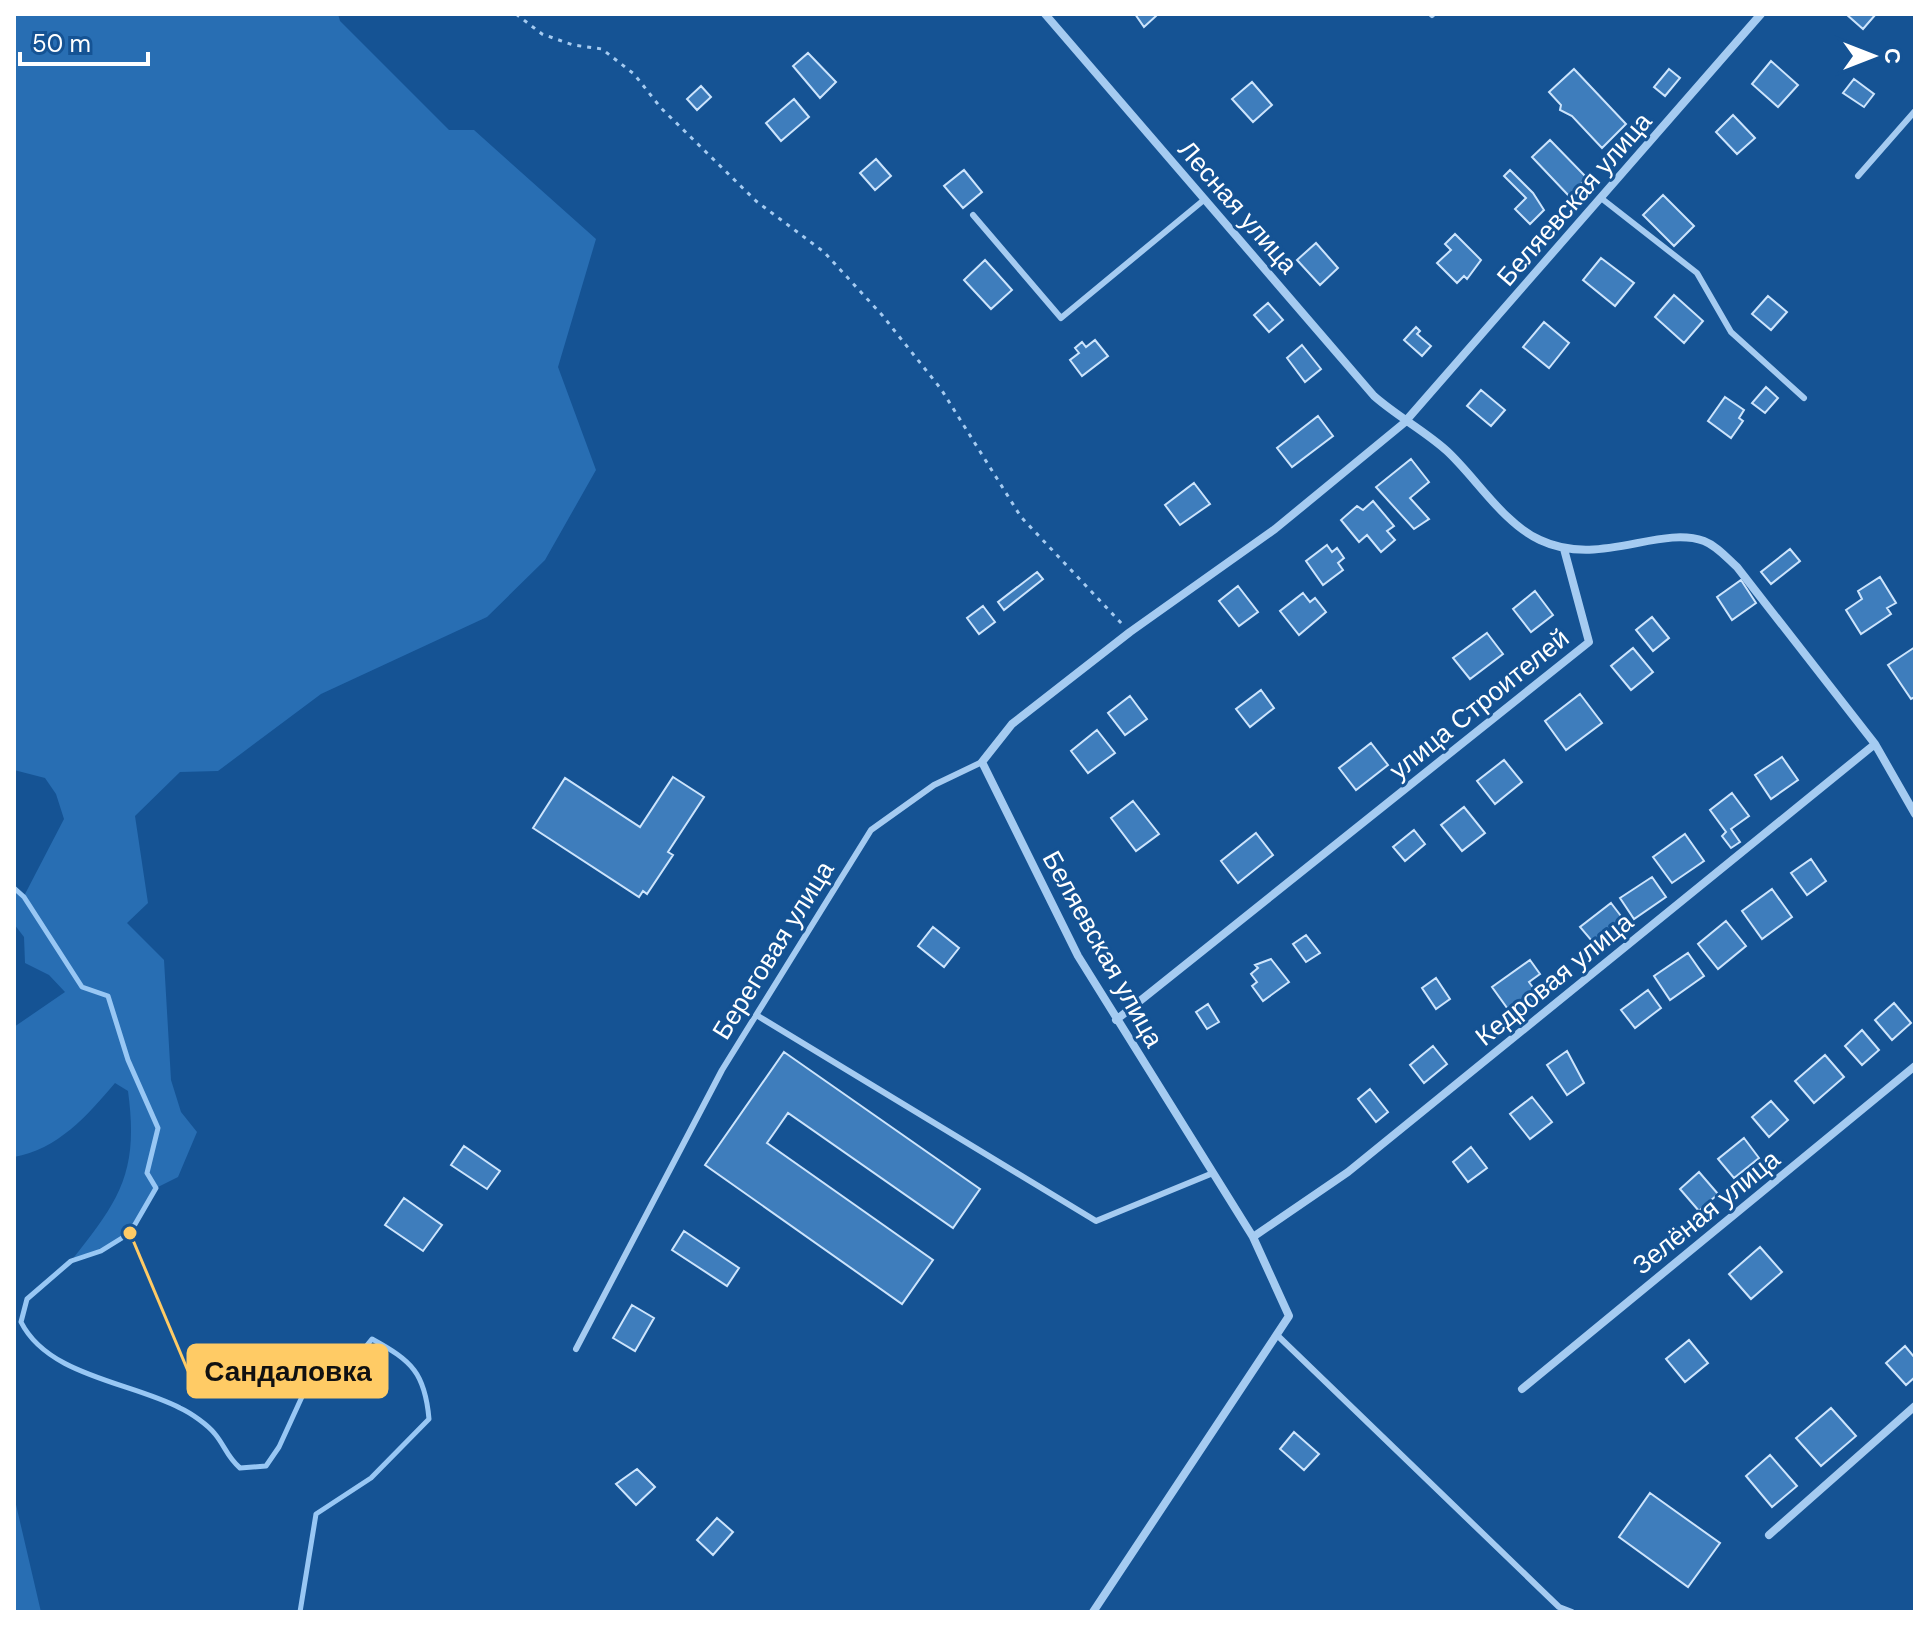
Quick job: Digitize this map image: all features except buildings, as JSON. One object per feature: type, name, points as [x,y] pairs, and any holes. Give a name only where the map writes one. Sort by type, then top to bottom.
[{"type":"street","name":"Лесная улица","points":[[1045,14],[1374,396],[1404,423],[1444,449],[1521,527],[1539,540],[1564,549]]},
{"type":"street","name":"Беляевская улица","points":[[1404,423],[1761,14]]},
{"type":"street","points":[[982,762],[1012,724],[1130,632],[1275,529],[1404,423]]},
{"type":"street","points":[[1564,549],[1614,549],[1671,539],[1703,541],[1737,567],[1875,744],[1915,814]]},
{"type":"street","name":"улица Строителей","points":[[1116,1020],[1589,642],[1564,549]]},
{"type":"street","name":"Кедровая улица","points":[[1253,1237],[1348,1172],[1875,744]]},
{"type":"street","name":"Беляевская улица","points":[[982,762],[1078,956],[1253,1237],[1289,1316],[1093,1612]]},
{"type":"street","name":"Зелёная улица","points":[[1522,1389],[1915,1066]]},
{"type":"street","points":[[1769,1535],[1915,1406]]},
{"type":"lane","points":[[1858,176],[1915,111]]},
{"type":"lane","points":[[1601,198],[1697,273],[1731,332],[1804,398]]},
{"type":"lane","points":[[973,215],[1061,318],[1205,199]]},
{"type":"lane","name":"Береговая улица","points":[[576,1349],[722,1070],[871,830],[934,785],[982,762]]},
{"type":"lane","points":[[758,1016],[1096,1221],[1213,1173]]},
{"type":"lane","points":[[1277,1335],[1559,1607],[1572,1612]]},
{"type":"path","points":[[516,14],[542,34],[573,45],[602,49],[634,74],[661,108],[756,201],[824,252],[882,315],[941,389],[1021,517],[1130,632]]},
{"type":"shaded area","points":[[14,14],[338,14],[340,21],[449,130],[474,130],[596,239],[558,367],[596,470],[545,560],[487,617],[321,694],[218,771],[180,772],[135,816],[148,903],[127,923],[164,960],[171,1080],[181,1112],[197,1132],[178,1177],[156,1188],[130,1233],[101,1251],[71,1261],[102,1220],[122,1184],[131,1143],[131,1119],[128,1091],[115,1083],[83,1119],[58,1139],[14,1157],[14,1027],[65,992],[49,975],[25,963],[24,937],[14,924],[14,887],[24,896],[64,819],[56,794],[45,778],[14,770]]},
{"type":"shaded area","points":[[14,1496],[41,1612],[14,1612]]},
{"type":"waterway","points":[[14,888],[24,897],[82,987],[108,996],[128,1060],[158,1128],[147,1173],[156,1188],[130,1233],[101,1251],[71,1261],[27,1299],[21,1322],[34,1340],[50,1355],[70,1366],[189,1413],[212,1431],[240,1468],[266,1466],[279,1447],[306,1388],[320,1383],[344,1392],[359,1373],[359,1355],[372,1339],[407,1362],[420,1379],[429,1419],[371,1478],[316,1514],[300,1612]]},
{"type":"place","name":"Сандаловка","points":[[130,1233]]}]
